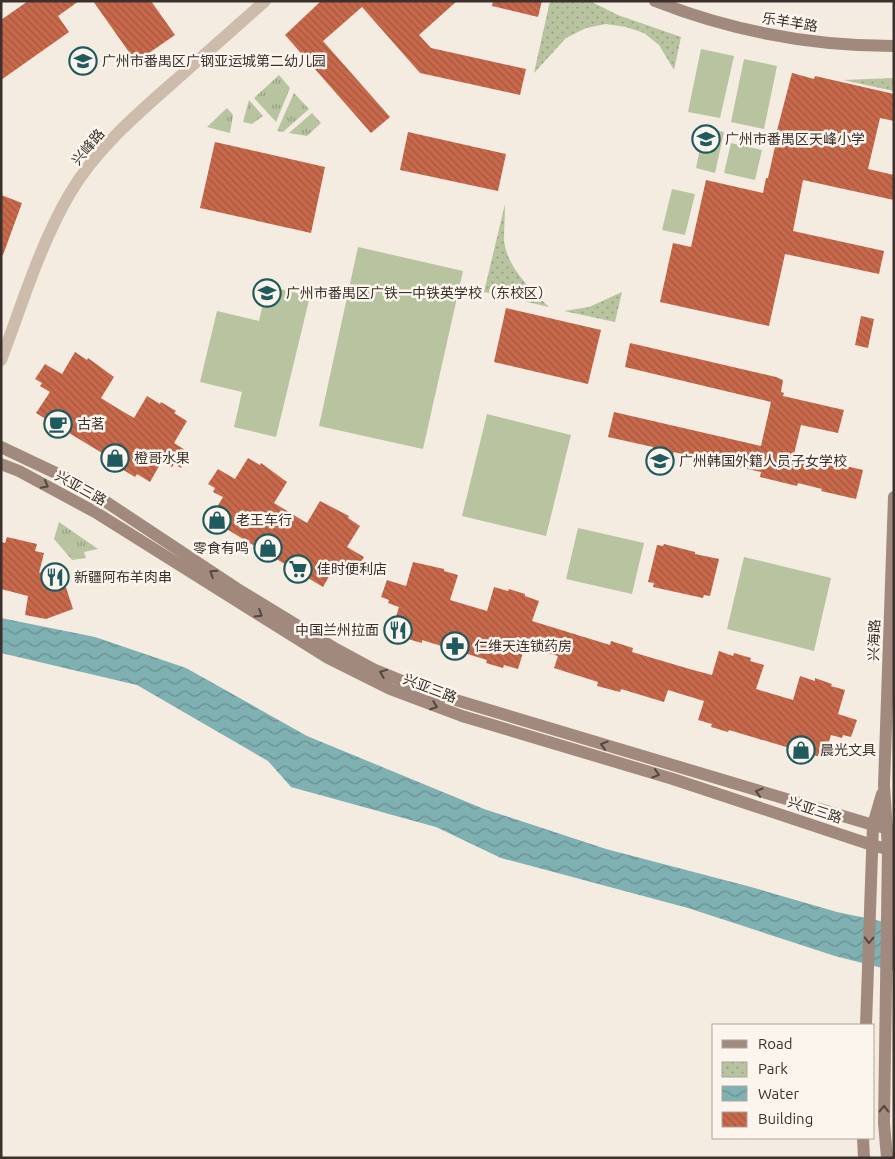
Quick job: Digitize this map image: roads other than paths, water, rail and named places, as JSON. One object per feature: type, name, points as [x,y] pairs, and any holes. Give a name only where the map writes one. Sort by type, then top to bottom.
[{"type":"street","name":"兴峰路","points":[[1,360],[42,250],[54,222],[75,187],[96,159],[135,116],[265,1]]},
{"type":"street","name":"乐羊羊路","points":[[655,1],[739,29],[812,41],[894,46]]},
{"type":"street","name":"兴亚三路","points":[[1,447],[79,484],[236,588],[336,649],[373,669],[430,692],[891,829]]},
{"type":"street","name":"兴亚三路","points":[[1,464],[19,471],[95,512],[328,658],[390,689],[462,716],[673,779],[891,850]]},
{"type":"street","name":"兴海路","points":[[884,785],[894,497]]},
{"type":"street","points":[[866,1024],[873,825],[884,785]]},
{"type":"street","points":[[884,785],[891,829],[884,1123],[887,1158]]},
{"type":"street","points":[[863,1139],[864,1158]]},
{"type":"water","points":[[1,618],[95,637],[186,668],[307,736],[484,809],[606,849],[837,912],[894,924],[894,971],[835,956],[688,908],[501,858],[436,827],[291,787],[268,761],[137,685],[1,653]]},
{"type":"place","name":"广州市番禺区广钢亚运城第二幼儿园","points":[[83,61]]},
{"type":"place","name":"广州市番禺区天峰小学","points":[[706,139]]},
{"type":"place","name":"广州市番禺区广铁一中铁英学校（东校区）","points":[[267,293]]},
{"type":"place","name":"古茗","points":[[58,424]]},
{"type":"place","name":"橙哥水果","points":[[115,458]]},
{"type":"place","name":"广州韩国外籍人员子女学校","points":[[660,461]]},
{"type":"place","name":"老王车行","points":[[217,520]]},
{"type":"place","name":"零食有鸣","points":[[268,548]]},
{"type":"place","name":"佳时便利店","points":[[298,569]]},
{"type":"place","name":"新疆阿布羊肉串","points":[[55,577]]},
{"type":"place","name":"中国兰州拉面","points":[[398,630]]},
{"type":"place","name":"仁维天连锁药房","points":[[455,646]]},
{"type":"place","name":"晨光文具","points":[[801,750]]}]
